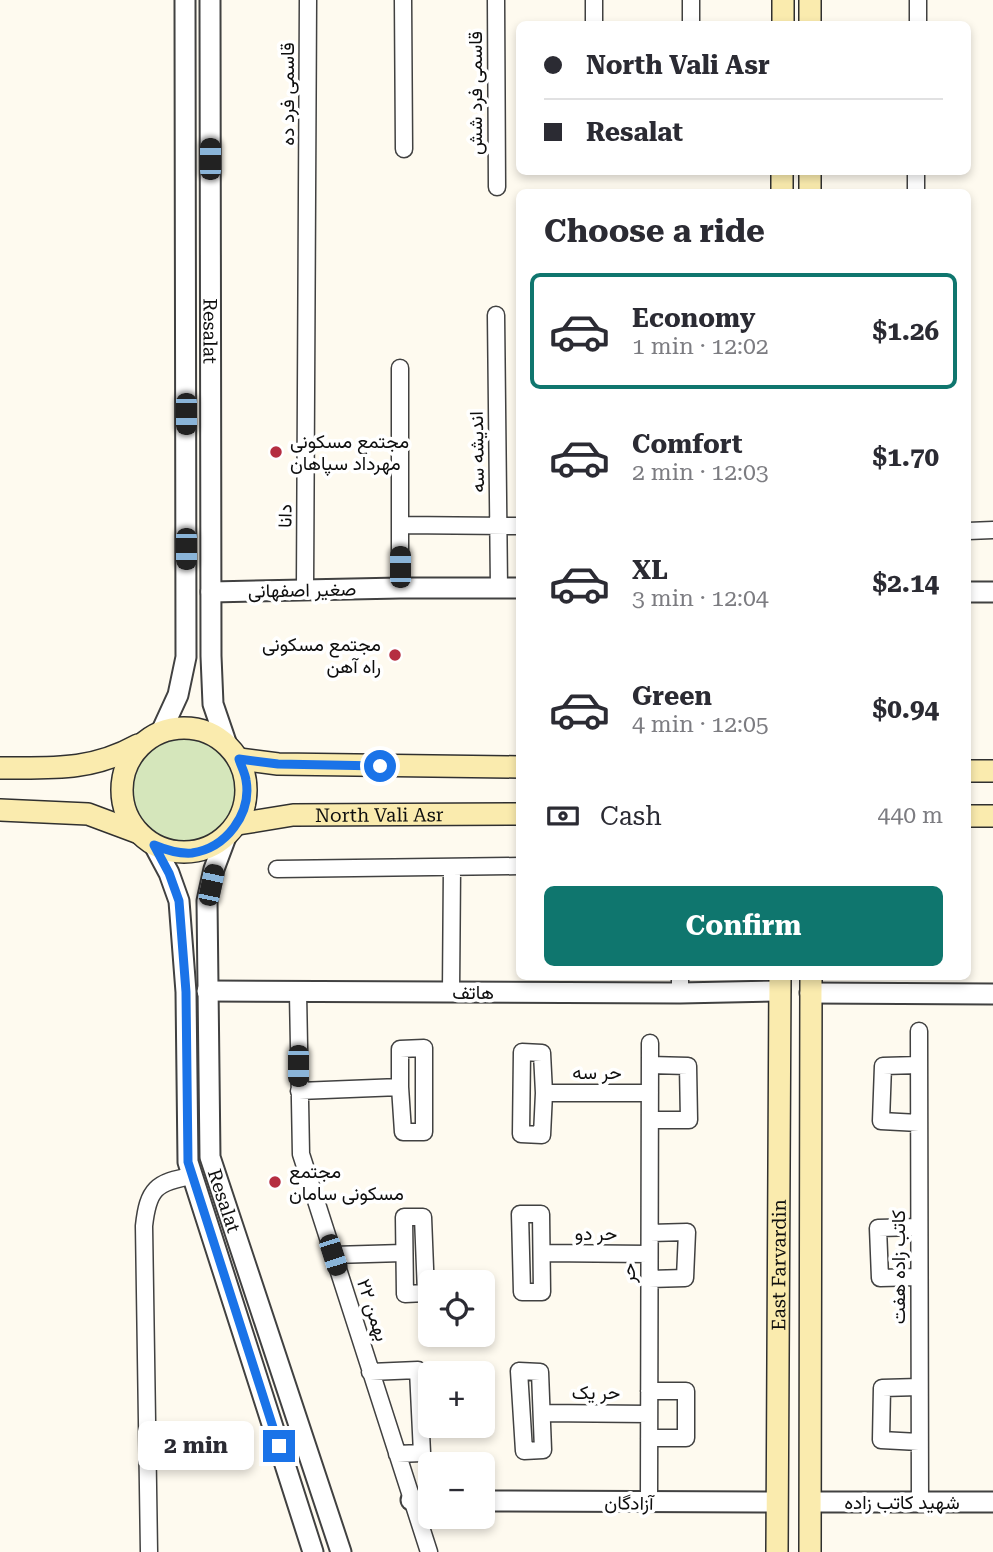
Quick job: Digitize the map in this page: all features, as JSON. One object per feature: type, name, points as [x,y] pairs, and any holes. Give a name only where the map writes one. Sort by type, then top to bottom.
[{"type":"main road","points":[[783,0],[783,21]]},
{"type":"main road","points":[[810,0],[810,21]]},
{"type":"main road","points":[[0,768],[69,768],[116,757],[154,736],[178,728],[196,729],[212,734],[233,752],[246,780],[246,803],[232,830],[210,848],[191,853],[172,852],[88,814],[0,810]]},
{"type":"main road","points":[[147,839],[128,816],[122,796],[124,775],[132,756],[154,736]]},
{"type":"main road","points":[[233,752],[278,764],[516,767]]},
{"type":"main road","points":[[971,771],[993,771]]},
{"type":"main road","name":"North Vali Asr","points":[[232,830],[293,815],[516,814]]},
{"type":"main road","points":[[971,816],[993,816]]},
{"type":"main road","name":"East Farvardin","points":[[776,1552],[780,984]]},
{"type":"main road","name":"East Farvardin","points":[[810,1552],[811,985]]},
{"type":"street","name":"Resalat","points":[[154,736],[178,695],[186,657],[186,0]]},
{"type":"street","name":"Resalat","points":[[210,0],[211,592],[214,704],[233,752]]},
{"type":"street","name":"قاسمی فرد ده","points":[[308,0],[308,317]]},
{"type":"street","points":[[403,0],[404,149]]},
{"type":"street","name":"قاسمی فرد شش","points":[[496,0],[496,187]]},
{"type":"street","points":[[594,0],[594,21]]},
{"type":"street","points":[[691,0],[691,21]]},
{"type":"street","points":[[918,0],[918,21]]},
{"type":"street","name":"اندیشه سه","points":[[496,315],[499,588]]},
{"type":"street","name":"دانا","points":[[305,589],[308,317]]},
{"type":"street","points":[[400,588],[401,368]]},
{"type":"street","points":[[400,525],[516,526]]},
{"type":"street","points":[[971,531],[993,530]]},
{"type":"street","name":"صغیر اصفهانی","points":[[211,592],[516,588]]},
{"type":"street","points":[[971,592],[993,592]]},
{"type":"street","name":"Resalat","points":[[232,830],[214,869],[207,901],[210,1157],[341,1552]]},
{"type":"street","name":"Resalat","points":[[147,839],[169,873],[179,901],[186,992],[188,1162],[313,1552]]},
{"type":"street","points":[[277,869],[516,866]]},
{"type":"street","points":[[451,992],[452,867]]},
{"type":"street","name":"هاتف","points":[[207,991],[451,992],[780,984]]},
{"type":"street","points":[[811,985],[993,994]]},
{"type":"street","name":"۲۲ بهمن","points":[[298,993],[301,1154],[397,1454],[418,1494]]},
{"type":"street","name":"کاتب زاده هفت","points":[[919,1031],[920,1502]]},
{"type":"street","name":"حر","points":[[649,1503],[650,1043]]},
{"type":"street","points":[[424,1048],[424,1132],[403,1132],[400,1087],[400,1049],[424,1048]]},
{"type":"street","points":[[522,1052],[542,1053],[544,1093],[542,1135],[521,1134],[522,1052]]},
{"type":"street","points":[[650,1065],[688,1066],[689,1120],[650,1120]]},
{"type":"street","points":[[919,1065],[883,1066],[881,1121],[919,1123]]},
{"type":"street","points":[[299,1091],[400,1087]]},
{"type":"street","name":"حر سه","points":[[544,1093],[650,1093]]},
{"type":"street","points":[[149,1552],[146,1209],[153,1190],[168,1180],[192,1176]]},
{"type":"street","points":[[919,1227],[878,1228],[880,1278],[919,1277]]},
{"type":"street","points":[[649,1279],[685,1278],[687,1231],[650,1233]]},
{"type":"street","name":"حر دو","points":[[543,1253],[649,1254]]},
{"type":"street","points":[[333,1255],[403,1254]]},
{"type":"street","points":[[370,1372],[418,1370],[422,1453],[397,1454]]},
{"type":"street","points":[[519,1371],[540,1372],[542,1413],[543,1450],[524,1451],[519,1371]]},
{"type":"street","points":[[919,1387],[882,1388],[881,1440],[919,1443]]},
{"type":"street","points":[[649,1391],[686,1391],[686,1438],[649,1438]]},
{"type":"street","name":"حر یک","points":[[542,1413],[649,1414]]},
{"type":"street","name":"آزادگان","points":[[495,1501],[775,1502]]},
{"type":"street","name":"شهید کاتب زاده","points":[[811,1502],[993,1502]]},
{"type":"street","name":"۲۲ بهمن","points":[[425,1529],[429,1552]]},
{"type":"green space","points":[[184,735],[205,740],[223,752],[235,770],[240,791],[235,812],[223,830],[205,842],[184,847],[163,842],[145,830],[133,812],[128,791],[133,770],[145,752],[163,740]]},
{"type":"place","name":"مجتمع مسکونی مهرداد سپاهان","points":[[276,452]]},
{"type":"place","name":"مجتمع مسکونی راه آهن","points":[[395,655]]},
{"type":"place","name":"مجتمع مسکونی سامان","points":[[275,1182]]},
{"type":"route","points":[[279,1446],[188,1162],[186,992],[179,901],[169,873],[154,845],[172,852],[191,853],[210,848],[226,837],[237,824],[246,803],[246,780],[239,759],[278,764],[380,766]]}]
